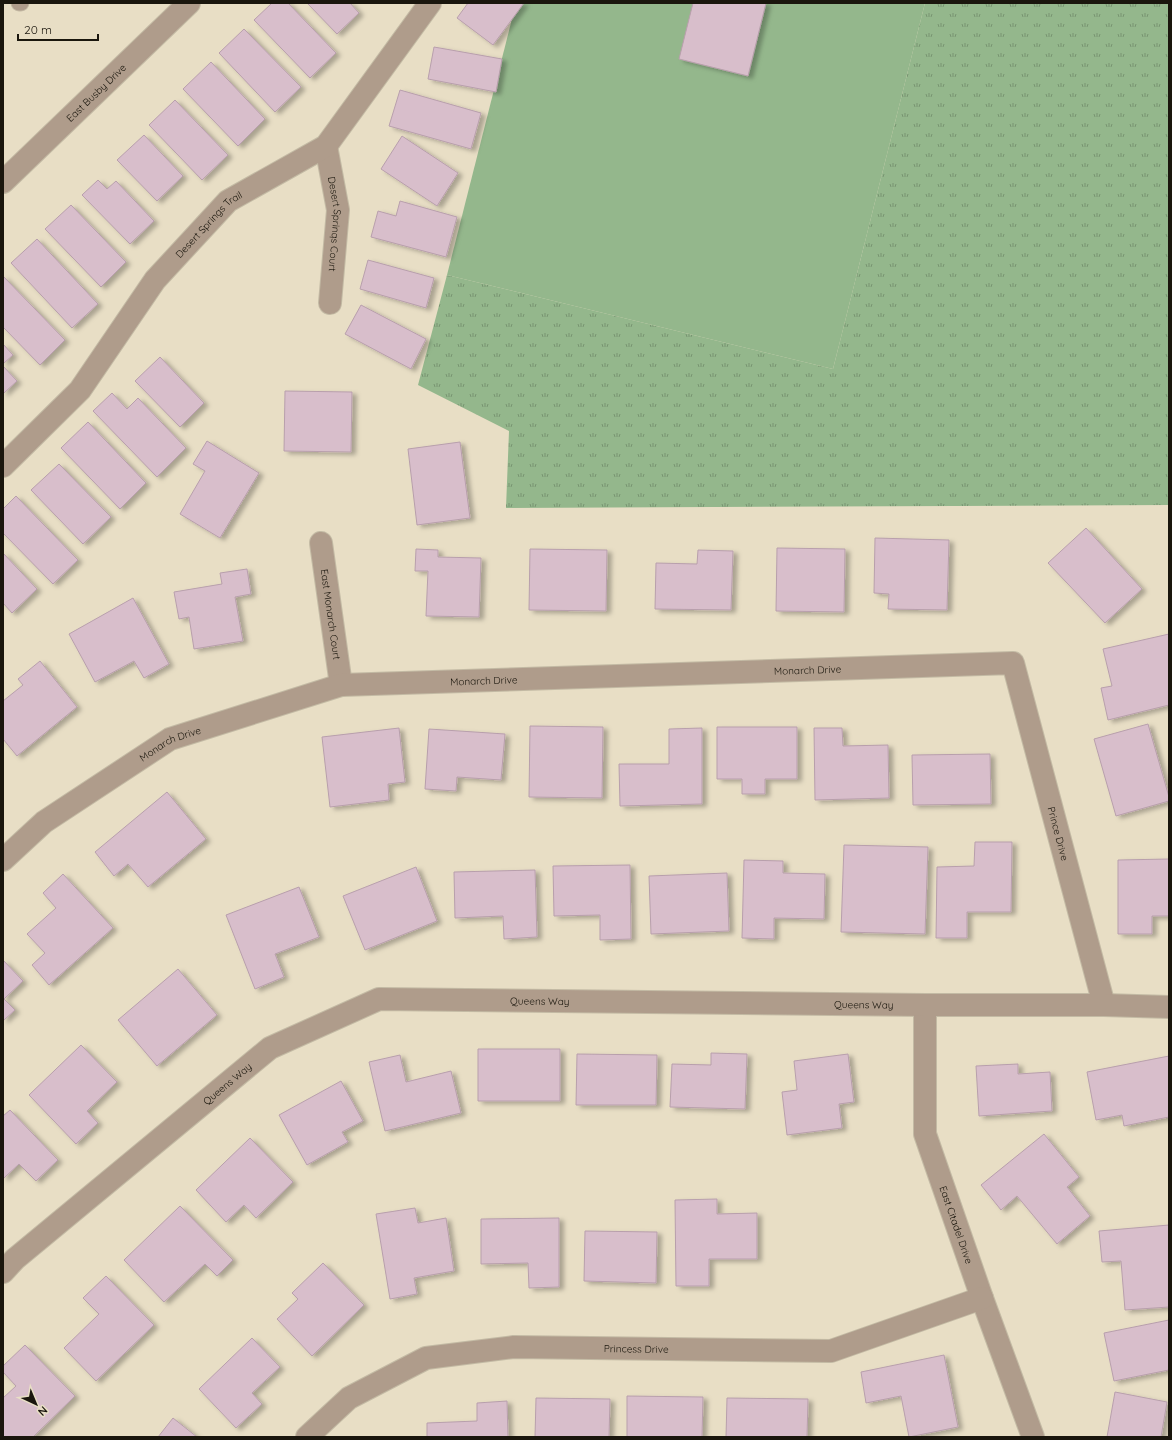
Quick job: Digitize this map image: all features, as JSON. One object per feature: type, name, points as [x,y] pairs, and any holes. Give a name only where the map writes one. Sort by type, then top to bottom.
[{"type":"street","name":"East Busby Drive","points":[[3,182],[189,3]]},
{"type":"street","name":"Desert Springs Trail","points":[[3,466],[80,390],[154,280],[228,201],[326,146],[430,3]]},
{"type":"street","name":"Desert Sprinqs Court","points":[[326,146],[338,210],[330,303]]},
{"type":"street","name":"East Monarch Court","points":[[321,543],[341,685]]},
{"type":"street","name":"Monarch Drive","points":[[3,860],[44,822],[170,738],[341,685],[1013,663]]},
{"type":"street","name":"Prince Drive","points":[[1013,663],[1104,1005]]},
{"type":"street","name":"Queens Way","points":[[3,1272],[15,1259],[270,1048],[379,999],[925,1005],[1104,1005],[1169,1007]]},
{"type":"street","name":"East Citadel Drive","points":[[925,1005],[925,1134],[982,1298],[1033,1437]]},
{"type":"street","name":"Princess Drive","points":[[306,1437],[349,1398],[426,1358],[514,1347],[831,1351],[982,1298]]},
{"type":"green space","points":[[516,3],[925,3],[833,369],[447,275]]},
{"type":"green space","points":[[925,3],[1169,3],[1169,505],[506,508],[509,431],[418,385],[447,275],[833,369]]},
{"type":"building","points":[[272,3],[288,3],[336,53],[310,78],[254,20]]},
{"type":"building","points":[[307,3],[350,3],[359,13],[337,34]]},
{"type":"building","points":[[468,3],[524,3],[493,45],[457,18]]},
{"type":"building","points":[[693,3],[766,3],[748,76],[679,59]]},
{"type":"building","points":[[244,29],[301,87],[275,112],[219,53]]},
{"type":"building","points":[[434,47],[502,59],[496,92],[428,79]]},
{"type":"building","points":[[211,62],[265,119],[238,146],[183,89]]},
{"type":"building","points":[[400,90],[481,113],[471,149],[389,126]]},
{"type":"building","points":[[175,100],[228,155],[202,180],[149,125]]},
{"type":"building","points":[[144,135],[183,176],[157,201],[117,160]]},
{"type":"building","points":[[402,136],[458,173],[437,206],[381,169]]},
{"type":"building","points":[[98,180],[107,189],[116,181],[154,221],[130,244],[82,195]]},
{"type":"building","points":[[400,201],[457,217],[446,257],[371,237],[378,211],[396,216]]},
{"type":"building","points":[[71,205],[126,262],[101,287],[45,229]]},
{"type":"building","points":[[37,239],[98,304],[72,328],[11,263]]},
{"type":"building","points":[[368,260],[434,278],[426,308],[360,289]]},
{"type":"building","points":[[3,276],[65,340],[40,365],[3,327]]},
{"type":"building","points":[[361,305],[426,339],[411,369],[345,334]]},
{"type":"building","points":[[3,344],[13,355],[3,364]]},
{"type":"building","points":[[160,357],[204,403],[180,427],[135,381]]},
{"type":"building","points":[[3,366],[17,381],[3,394]]},
{"type":"building","points":[[285,391],[352,392],[351,452],[284,451]]},
{"type":"building","points":[[112,393],[127,409],[138,398],[186,448],[157,477],[93,411]]},
{"type":"building","points":[[88,422],[146,483],[120,509],[61,448]]},
{"type":"building","points":[[207,441],[259,473],[220,538],[180,514],[205,471],[193,464]]},
{"type":"building","points":[[460,442],[470,518],[417,525],[408,449]]},
{"type":"building","points":[[59,464],[111,517],[83,544],[31,490]]},
{"type":"building","points":[[16,496],[78,560],[53,584],[3,533],[3,509]]},
{"type":"building","points":[[1086,528],[1142,589],[1105,623],[1048,563]]},
{"type":"building","points":[[875,538],[949,540],[947,610],[888,609],[889,594],[874,593]]},
{"type":"building","points":[[777,548],[845,549],[844,612],[776,611]]},
{"type":"building","points":[[416,549],[438,550],[438,557],[481,558],[479,617],[426,616],[428,571],[415,571]]},
{"type":"building","points":[[530,549],[607,550],[606,611],[529,610]]},
{"type":"building","points":[[698,550],[733,551],[731,610],[655,609],[656,563],[697,564]]},
{"type":"building","points":[[3,553],[37,589],[12,613],[3,603]]},
{"type":"building","points":[[247,569],[251,594],[235,597],[243,641],[194,649],[189,617],[179,619],[174,592],[222,584],[220,573]]},
{"type":"building","points":[[133,598],[169,664],[144,678],[134,661],[95,682],[69,634]]},
{"type":"building","points":[[1169,634],[1169,705],[1108,720],[1101,688],[1112,686],[1103,649]]},
{"type":"building","points":[[40,661],[77,707],[17,756],[3,739],[3,701],[23,685],[18,679]]},
{"type":"building","points":[[1148,724],[1169,801],[1116,816],[1094,739]]},
{"type":"building","points":[[530,726],[603,727],[602,798],[529,797]]},
{"type":"building","points":[[717,727],[797,727],[797,779],[765,779],[765,794],[742,794],[742,779],[717,779]]},
{"type":"building","points":[[399,728],[405,782],[388,784],[389,800],[330,807],[322,737]]},
{"type":"building","points":[[702,728],[702,804],[620,806],[619,764],[669,764],[669,729]]},
{"type":"building","points":[[814,728],[842,728],[843,746],[888,745],[889,798],[815,800]]},
{"type":"building","points":[[429,729],[505,734],[501,780],[457,777],[456,791],[425,789]]},
{"type":"building","points":[[990,754],[991,804],[913,805],[912,755]]},
{"type":"building","points":[[167,792],[206,839],[148,887],[128,864],[114,876],[95,852]]},
{"type":"building","points":[[975,842],[1012,842],[1011,912],[967,912],[967,938],[936,938],[937,867],[974,866]]},
{"type":"building","points":[[844,845],[928,847],[925,934],[841,932]]},
{"type":"building","points":[[1169,859],[1169,916],[1152,916],[1152,934],[1118,934],[1118,860]]},
{"type":"building","points":[[744,860],[783,861],[783,873],[825,874],[824,919],[774,918],[774,939],[742,938]]},
{"type":"building","points":[[630,865],[631,939],[600,940],[600,915],[554,916],[553,866]]},
{"type":"building","points":[[416,867],[437,921],[365,950],[343,896]]},
{"type":"building","points":[[535,870],[537,937],[504,939],[503,916],[455,918],[454,872]]},
{"type":"building","points":[[727,873],[729,931],[651,934],[649,876]]},
{"type":"building","points":[[63,874],[113,928],[49,985],[32,965],[45,953],[27,934],[56,908],[43,893]]},
{"type":"building","points":[[299,887],[319,937],[275,954],[284,977],[255,989],[226,915]]},
{"type":"building","points":[[3,960],[23,981],[4,999],[15,1010],[3,1021]]},
{"type":"building","points":[[178,969],[217,1015],[157,1066],[118,1020]]},
{"type":"building","points":[[81,1045],[117,1082],[87,1111],[98,1123],[76,1144],[29,1095]]},
{"type":"building","points":[[478,1049],[560,1049],[560,1101],[478,1101]]},
{"type":"building","points":[[711,1053],[747,1054],[745,1109],[670,1107],[672,1064],[711,1065]]},
{"type":"building","points":[[577,1054],[657,1055],[656,1105],[576,1105]]},
{"type":"building","points":[[848,1054],[854,1102],[839,1104],[842,1128],[787,1135],[782,1092],[797,1090],[794,1061]]},
{"type":"building","points":[[400,1055],[406,1082],[451,1071],[461,1113],[385,1131],[369,1062]]},
{"type":"building","points":[[1169,1056],[1169,1117],[1124,1126],[1122,1115],[1096,1120],[1087,1072]]},
{"type":"building","points":[[1018,1064],[1018,1074],[1050,1072],[1052,1111],[979,1116],[976,1066]]},
{"type":"building","points":[[341,1081],[363,1121],[342,1132],[348,1142],[307,1165],[279,1115]]},
{"type":"building","points":[[10,1110],[58,1160],[36,1181],[19,1164],[3,1179],[3,1116]]},
{"type":"building","points":[[1044,1134],[1079,1177],[1067,1187],[1090,1216],[1057,1244],[1017,1196],[1001,1210],[981,1185]]},
{"type":"building","points":[[250,1138],[293,1182],[256,1218],[244,1205],[226,1222],[196,1190]]},
{"type":"building","points":[[717,1199],[717,1214],[757,1213],[757,1259],[709,1259],[709,1286],[676,1286],[675,1200]]},
{"type":"building","points":[[180,1206],[233,1260],[217,1276],[205,1264],[164,1302],[124,1260]]},
{"type":"building","points":[[415,1208],[418,1223],[446,1218],[454,1271],[414,1278],[417,1294],[390,1299],[376,1214]]},
{"type":"building","points":[[559,1218],[559,1287],[529,1288],[528,1263],[481,1264],[481,1219]]},
{"type":"building","points":[[1169,1225],[1169,1307],[1125,1310],[1121,1261],[1102,1262],[1099,1231]]},
{"type":"building","points":[[585,1231],[657,1232],[656,1283],[584,1281]]},
{"type":"building","points":[[323,1263],[364,1305],[312,1356],[277,1319],[298,1299],[292,1293]]},
{"type":"building","points":[[106,1276],[154,1325],[96,1381],[64,1348],[99,1314],[83,1298]]},
{"type":"building","points":[[1169,1320],[1169,1370],[1114,1381],[1104,1333]]},
{"type":"building","points":[[252,1338],[280,1367],[252,1393],[262,1404],[236,1428],[199,1389]]},
{"type":"building","points":[[25,1345],[75,1396],[33,1437],[3,1437],[3,1398],[16,1386],[3,1372],[3,1366]]},
{"type":"building","points":[[944,1355],[958,1427],[909,1437],[901,1396],[866,1403],[861,1372]]},
{"type":"building","points":[[1115,1392],[1167,1402],[1161,1437],[1107,1437]]},
{"type":"building","points":[[627,1396],[703,1397],[702,1437],[627,1437]]},
{"type":"building","points":[[536,1398],[610,1399],[609,1437],[535,1437]]},
{"type":"building","points":[[727,1398],[808,1399],[807,1437],[726,1437]]},
{"type":"building","points":[[507,1401],[508,1437],[427,1437],[427,1423],[477,1421],[477,1403]]},
{"type":"building","points":[[173,1418],[197,1437],[158,1437]]}]
